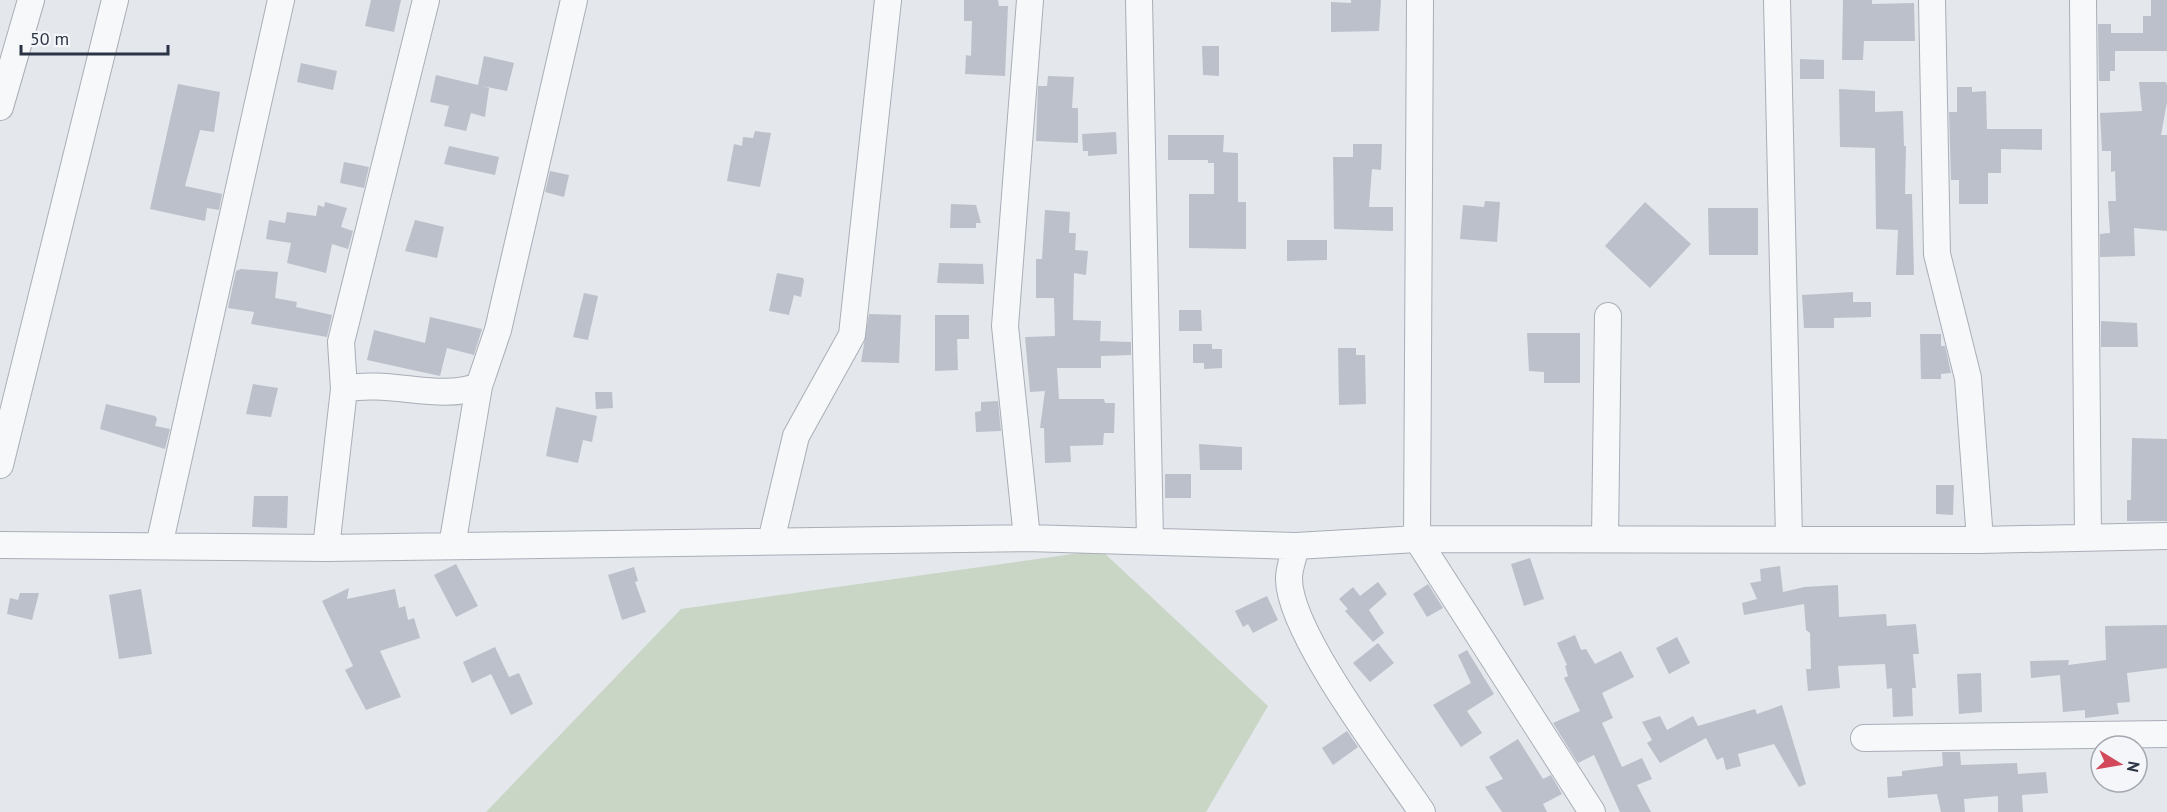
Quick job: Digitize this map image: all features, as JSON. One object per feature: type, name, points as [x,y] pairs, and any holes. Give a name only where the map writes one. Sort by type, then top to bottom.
[{"type":"street","points":[[0,108],[31,0]]},
{"type":"street","points":[[0,465],[115,0]]},
{"type":"street","points":[[159,546],[281,0]]},
{"type":"street","points":[[326,548],[344,389],[341,342],[426,0]]},
{"type":"street","points":[[452,546],[478,386],[498,330],[574,0]]},
{"type":"street","points":[[771,542],[796,436],[852,335],[888,0]]},
{"type":"street","points":[[1027,538],[1005,326],[1030,0]]},
{"type":"street","points":[[1139,0],[1150,540]]},
{"type":"street","points":[[1420,0],[1417,539],[1592,812]]},
{"type":"street","points":[[1777,0],[1789,539]]},
{"type":"street","points":[[1932,0],[1937,254],[1968,378],[1980,540]]},
{"type":"street","points":[[2083,0],[2088,537]]},
{"type":"street","points":[[1605,539],[1608,315]]},
{"type":"street","points":[[344,389],[382,385],[465,392],[478,386]]},
{"type":"street","points":[[0,545],[326,548],[1027,538],[1296,546],[1417,539],[1980,540],[2167,536]]},
{"type":"street","points":[[1296,546],[1288,578],[1296,615],[1339,690],[1422,812]]},
{"type":"street","points":[[1864,738],[2167,735]]},
{"type":"green space","points":[[1101,550],[1268,706],[1206,812],[486,812],[681,609]]},
{"type":"building","points":[[371,0],[401,0],[394,32],[365,26]]},
{"type":"building","points":[[964,0],[998,0],[999,6],[1008,6],[1005,76],[965,74],[966,55],[971,56],[972,21],[964,21]]},
{"type":"building","points":[[1351,0],[1381,0],[1379,31],[1331,32],[1331,2],[1351,3]]},
{"type":"building","points":[[1843,0],[1872,0],[1872,4],[1914,3],[1915,41],[1864,41],[1863,60],[1842,60]]},
{"type":"building","points":[[2151,0],[2167,0],[2167,51],[2115,51],[2115,71],[2110,71],[2110,81],[2099,81],[2098,24],[2111,24],[2111,33],[2143,33],[2143,16],[2151,16]]},
{"type":"building","points":[[1202,46],[1219,46],[1219,76],[1203,75]]},
{"type":"building","points":[[484,56],[514,63],[507,91],[482,86],[489,88],[485,117],[471,113],[466,131],[444,126],[449,106],[430,102],[436,75],[478,85]]},
{"type":"building","points":[[1800,59],[1824,60],[1824,79],[1800,79]]},
{"type":"building","points":[[301,63],[337,71],[333,90],[297,82]]},
{"type":"building","points":[[1048,76],[1074,77],[1072,108],[1078,108],[1078,143],[1036,141],[1038,86],[1047,86]]},
{"type":"building","points":[[2139,82],[2166,82],[2167,86],[2167,102],[2161,135],[2167,135],[2167,231],[2134,228],[2135,256],[2100,257],[2100,234],[2110,233],[2108,201],[2116,201],[2115,171],[2111,172],[2111,151],[2102,151],[2100,113],[2142,111]]},
{"type":"building","points":[[178,84],[220,92],[214,132],[200,130],[185,186],[222,194],[219,210],[207,208],[205,221],[150,209]]},
{"type":"building","points":[[1957,87],[1972,87],[1972,92],[1986,91],[1987,129],[2042,129],[2042,150],[2001,149],[2001,173],[1988,173],[1988,204],[1959,204],[1959,180],[1951,180],[1949,112],[1957,112]]},
{"type":"building","points":[[1839,89],[1875,91],[1875,112],[1903,111],[1904,146],[1906,146],[1905,194],[1912,194],[1914,275],[1896,275],[1898,230],[1876,229],[1875,148],[1840,147]]},
{"type":"building","points":[[755,131],[771,133],[760,187],[727,181],[734,144],[742,146],[743,137],[753,138]]},
{"type":"building","points":[[1116,132],[1117,154],[1088,156],[1088,151],[1083,151],[1082,134]]},
{"type":"building","points":[[1168,135],[1224,135],[1223,152],[1238,153],[1238,202],[1246,202],[1246,249],[1189,248],[1189,194],[1214,194],[1214,163],[1208,163],[1208,160],[1168,160]]},
{"type":"building","points":[[1353,144],[1382,144],[1381,170],[1372,169],[1369,207],[1393,207],[1393,231],[1334,229],[1333,157],[1353,157]]},
{"type":"building","points":[[449,146],[499,157],[495,175],[444,164]]},
{"type":"building","points":[[344,162],[369,167],[364,188],[340,183]]},
{"type":"building","points":[[550,171],[569,175],[564,197],[545,192]]},
{"type":"building","points":[[1485,201],[1500,202],[1497,242],[1460,239],[1463,205],[1484,207]]},
{"type":"building","points":[[325,202],[347,208],[341,227],[353,231],[348,249],[332,244],[326,273],[287,263],[291,243],[266,239],[269,220],[285,223],[287,212],[316,216],[318,205],[324,207]]},
{"type":"building","points":[[1645,202],[1691,244],[1650,288],[1605,246]]},
{"type":"building","points":[[951,204],[976,205],[981,223],[976,223],[976,228],[950,228]]},
{"type":"building","points":[[1708,208],[1758,208],[1758,255],[1709,255]]},
{"type":"building","points":[[1045,210],[1070,212],[1069,233],[1076,233],[1075,250],[1088,251],[1086,275],[1074,273],[1073,320],[1101,321],[1100,341],[1131,342],[1131,355],[1101,356],[1101,368],[1057,368],[1059,399],[1104,399],[1105,403],[1115,403],[1114,433],[1104,433],[1103,445],[1070,446],[1071,462],[1045,463],[1044,428],[1040,428],[1045,391],[1030,392],[1025,337],[1055,336],[1054,298],[1036,298],[1036,259],[1042,259]]},
{"type":"building","points":[[415,220],[444,227],[437,258],[405,251]]},
{"type":"building","points":[[1287,240],[1327,240],[1327,260],[1287,261]]},
{"type":"building","points":[[939,263],[983,264],[984,284],[937,283]]},
{"type":"building","points":[[241,269],[278,272],[275,298],[297,302],[296,307],[332,315],[327,337],[251,324],[254,312],[228,308],[236,271]]},
{"type":"building","points":[[777,273],[803,278],[804,281],[801,297],[794,295],[789,315],[769,311]]},
{"type":"building","points":[[1853,292],[1853,302],[1871,302],[1871,317],[1834,318],[1834,328],[1804,328],[1802,295]]},
{"type":"building","points":[[584,293],[598,296],[588,340],[573,337]]},
{"type":"building","points":[[1179,310],[1201,310],[1202,331],[1179,331]]},
{"type":"building","points":[[869,314],[901,315],[899,363],[861,362]]},
{"type":"building","points":[[935,315],[969,315],[969,339],[957,339],[958,370],[935,371]]},
{"type":"building","points":[[430,317],[482,329],[474,355],[447,348],[440,376],[367,360],[374,330],[425,343]]},
{"type":"building","points":[[2101,321],[2137,323],[2138,347],[2101,347]]},
{"type":"building","points":[[1527,333],[1580,333],[1580,383],[1544,383],[1544,372],[1529,371]]},
{"type":"building","points":[[1920,334],[1941,334],[1941,346],[1945,346],[1951,373],[1941,374],[1941,379],[1921,379]]},
{"type":"building","points":[[1193,344],[1212,344],[1212,349],[1222,349],[1222,368],[1204,369],[1204,363],[1193,363]]},
{"type":"building","points":[[1338,348],[1356,348],[1356,355],[1365,355],[1366,404],[1339,405]]},
{"type":"building","points":[[253,384],[278,388],[271,417],[246,414]]},
{"type":"building","points":[[595,392],[612,392],[613,408],[596,409]]},
{"type":"building","points":[[998,401],[1001,431],[976,432],[975,412],[981,411],[981,402]]},
{"type":"building","points":[[106,404],[155,416],[157,419],[155,426],[170,429],[165,449],[100,429]]},
{"type":"building","points":[[556,407],[597,416],[592,442],[583,440],[578,463],[546,456]]},
{"type":"building","points":[[2132,438],[2167,439],[2167,521],[2127,521],[2127,500],[2131,500]]},
{"type":"building","points":[[1199,444],[1242,447],[1242,470],[1200,470]]},
{"type":"building","points":[[1165,474],[1191,474],[1191,498],[1165,498]]},
{"type":"building","points":[[1936,485],[1954,485],[1953,515],[1936,514]]},
{"type":"building","points":[[254,496],[288,496],[287,528],[252,527]]},
{"type":"building","points":[[1530,558],[1544,599],[1524,606],[1511,564]]},
{"type":"building","points":[[456,564],[478,606],[456,617],[434,575]]},
{"type":"building","points":[[1780,566],[1783,592],[1804,587],[1838,585],[1839,617],[1886,614],[1887,626],[1916,624],[1919,654],[1913,654],[1916,688],[1912,688],[1913,716],[1893,717],[1892,688],[1887,689],[1885,664],[1838,666],[1840,688],[1808,691],[1806,669],[1811,669],[1810,633],[1806,630],[1804,604],[1744,615],[1742,603],[1757,599],[1750,583],[1761,581],[1760,569]]},
{"type":"building","points":[[634,567],[638,581],[635,582],[646,612],[622,620],[608,575]]},
{"type":"building","points":[[1378,582],[1387,594],[1369,610],[1384,633],[1373,642],[1345,611],[1348,609],[1339,599],[1353,587],[1360,596]]},
{"type":"building","points":[[1428,584],[1443,608],[1427,617],[1413,594]]},
{"type":"building","points":[[349,588],[347,599],[395,589],[399,608],[405,606],[408,620],[414,618],[420,638],[380,651],[401,697],[366,710],[345,670],[353,666],[322,601]]},
{"type":"building","points":[[141,589],[152,654],[119,659],[109,595]]},
{"type":"building","points":[[20,593],[39,593],[32,620],[7,614],[10,598],[18,600]]},
{"type":"building","points":[[1267,596],[1278,620],[1253,633],[1248,624],[1243,627],[1235,611]]},
{"type":"building","points":[[2167,625],[2167,668],[2127,673],[2130,702],[2117,703],[2119,714],[2085,718],[2085,710],[2063,712],[2060,675],[2031,678],[2030,661],[2069,660],[2068,665],[2106,660],[2105,626]]},
{"type":"building","points":[[1575,635],[1581,650],[1586,649],[1595,664],[1621,651],[1634,677],[1602,693],[1613,718],[1602,723],[1622,767],[1642,758],[1652,779],[1637,785],[1651,812],[1620,812],[1594,755],[1578,763],[1553,723],[1580,711],[1564,678],[1568,676],[1565,666],[1567,665],[1557,643]]},
{"type":"building","points":[[1677,637],[1690,663],[1669,674],[1656,648]]},
{"type":"building","points":[[1378,643],[1394,663],[1370,682],[1353,663]]},
{"type":"building","points":[[495,647],[509,677],[519,673],[533,704],[511,715],[491,674],[472,683],[463,662]]},
{"type":"building","points":[[1467,650],[1494,694],[1467,711],[1482,733],[1461,747],[1433,705],[1471,683],[1458,655]]},
{"type":"building","points":[[1981,673],[1982,712],[1959,714],[1957,674]]},
{"type":"building","points":[[1782,705],[1806,784],[1799,787],[1774,744],[1738,754],[1741,766],[1726,770],[1723,757],[1717,760],[1706,738],[1660,763],[1647,743],[1652,740],[1642,722],[1660,716],[1667,730],[1693,716],[1698,726],[1755,709],[1757,714]]},
{"type":"building","points":[[1347,731],[1358,747],[1333,765],[1322,748]]},
{"type":"building","points":[[1518,739],[1543,779],[1551,775],[1562,794],[1543,804],[1547,812],[1502,812],[1485,787],[1503,779],[1489,757]]},
{"type":"building","points":[[1942,752],[1960,752],[1961,765],[2017,763],[2018,774],[2046,772],[2048,793],[2022,795],[2023,812],[1998,812],[1998,796],[1964,799],[1965,812],[1941,812],[1937,794],[1888,798],[1887,777],[1902,776],[1902,771],[1943,766]]}]
